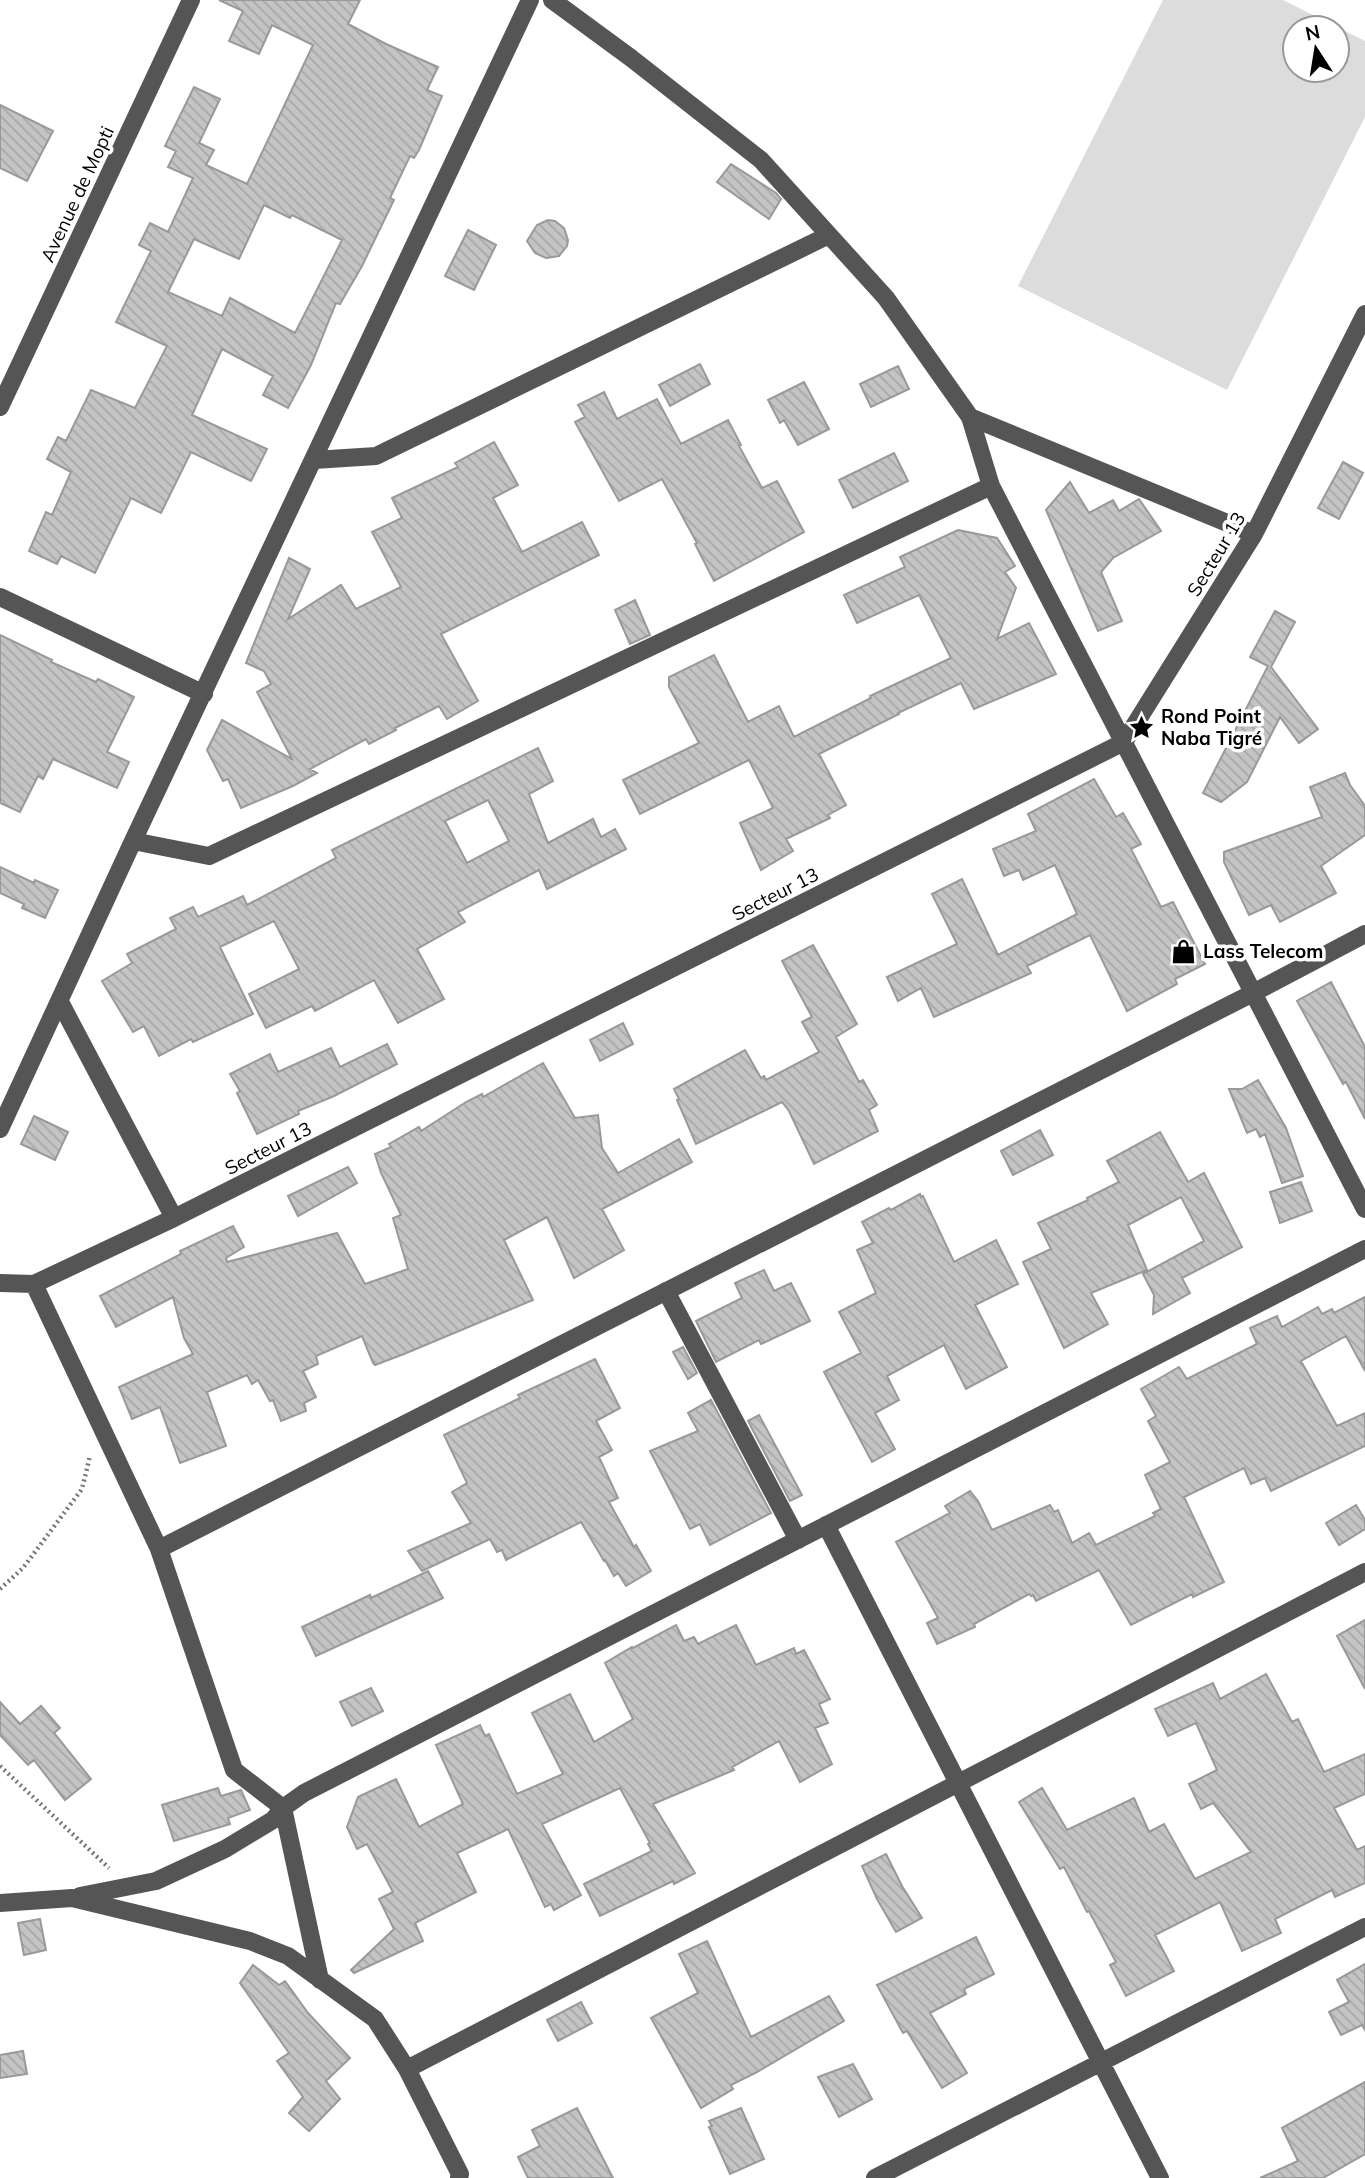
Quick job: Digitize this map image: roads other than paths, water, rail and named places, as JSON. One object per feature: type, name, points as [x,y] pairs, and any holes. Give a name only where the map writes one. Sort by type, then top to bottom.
[{"type":"street","name":"Avenue de Mopti","points":[[0,407],[191,0]]},
{"type":"street","points":[[0,1129],[530,0]]},
{"type":"street","points":[[552,0],[761,160],[886,298],[970,416],[992,486],[1365,1209]]},
{"type":"street","points":[[314,460],[376,456],[829,235]]},
{"type":"street","name":"Secteur 13","points":[[0,1283],[34,1284],[174,1218],[1124,742],[1254,534],[1365,314]]},
{"type":"street","points":[[970,416],[1254,534]]},
{"type":"street","points":[[133,841],[209,856],[992,486]]},
{"type":"street","points":[[0,597],[204,694]]},
{"type":"street","points":[[159,1549],[1365,934]]},
{"type":"street","points":[[60,1002],[174,1218]]},
{"type":"street","points":[[0,1903],[72,1898],[156,1881],[225,1849],[273,1819],[304,1793],[1365,1249]]},
{"type":"street","points":[[34,1284],[159,1549],[234,1770],[284,1808],[320,1980]]},
{"type":"street","points":[[666,1291],[797,1540]]},
{"type":"street","points":[[825,1525],[1160,2178]]},
{"type":"street","points":[[407,2069],[1365,1572]]},
{"type":"street","points":[[72,1898],[250,1941],[288,1956],[375,2019],[407,2069],[460,2177]]},
{"type":"street","points":[[875,2178],[1365,1927]]},
{"type":"place","name":"Rond Point Naba Tigré","points":[[1141,727]]},
{"type":"place","name":"Lass Telecom","points":[[1183,951]]}]
